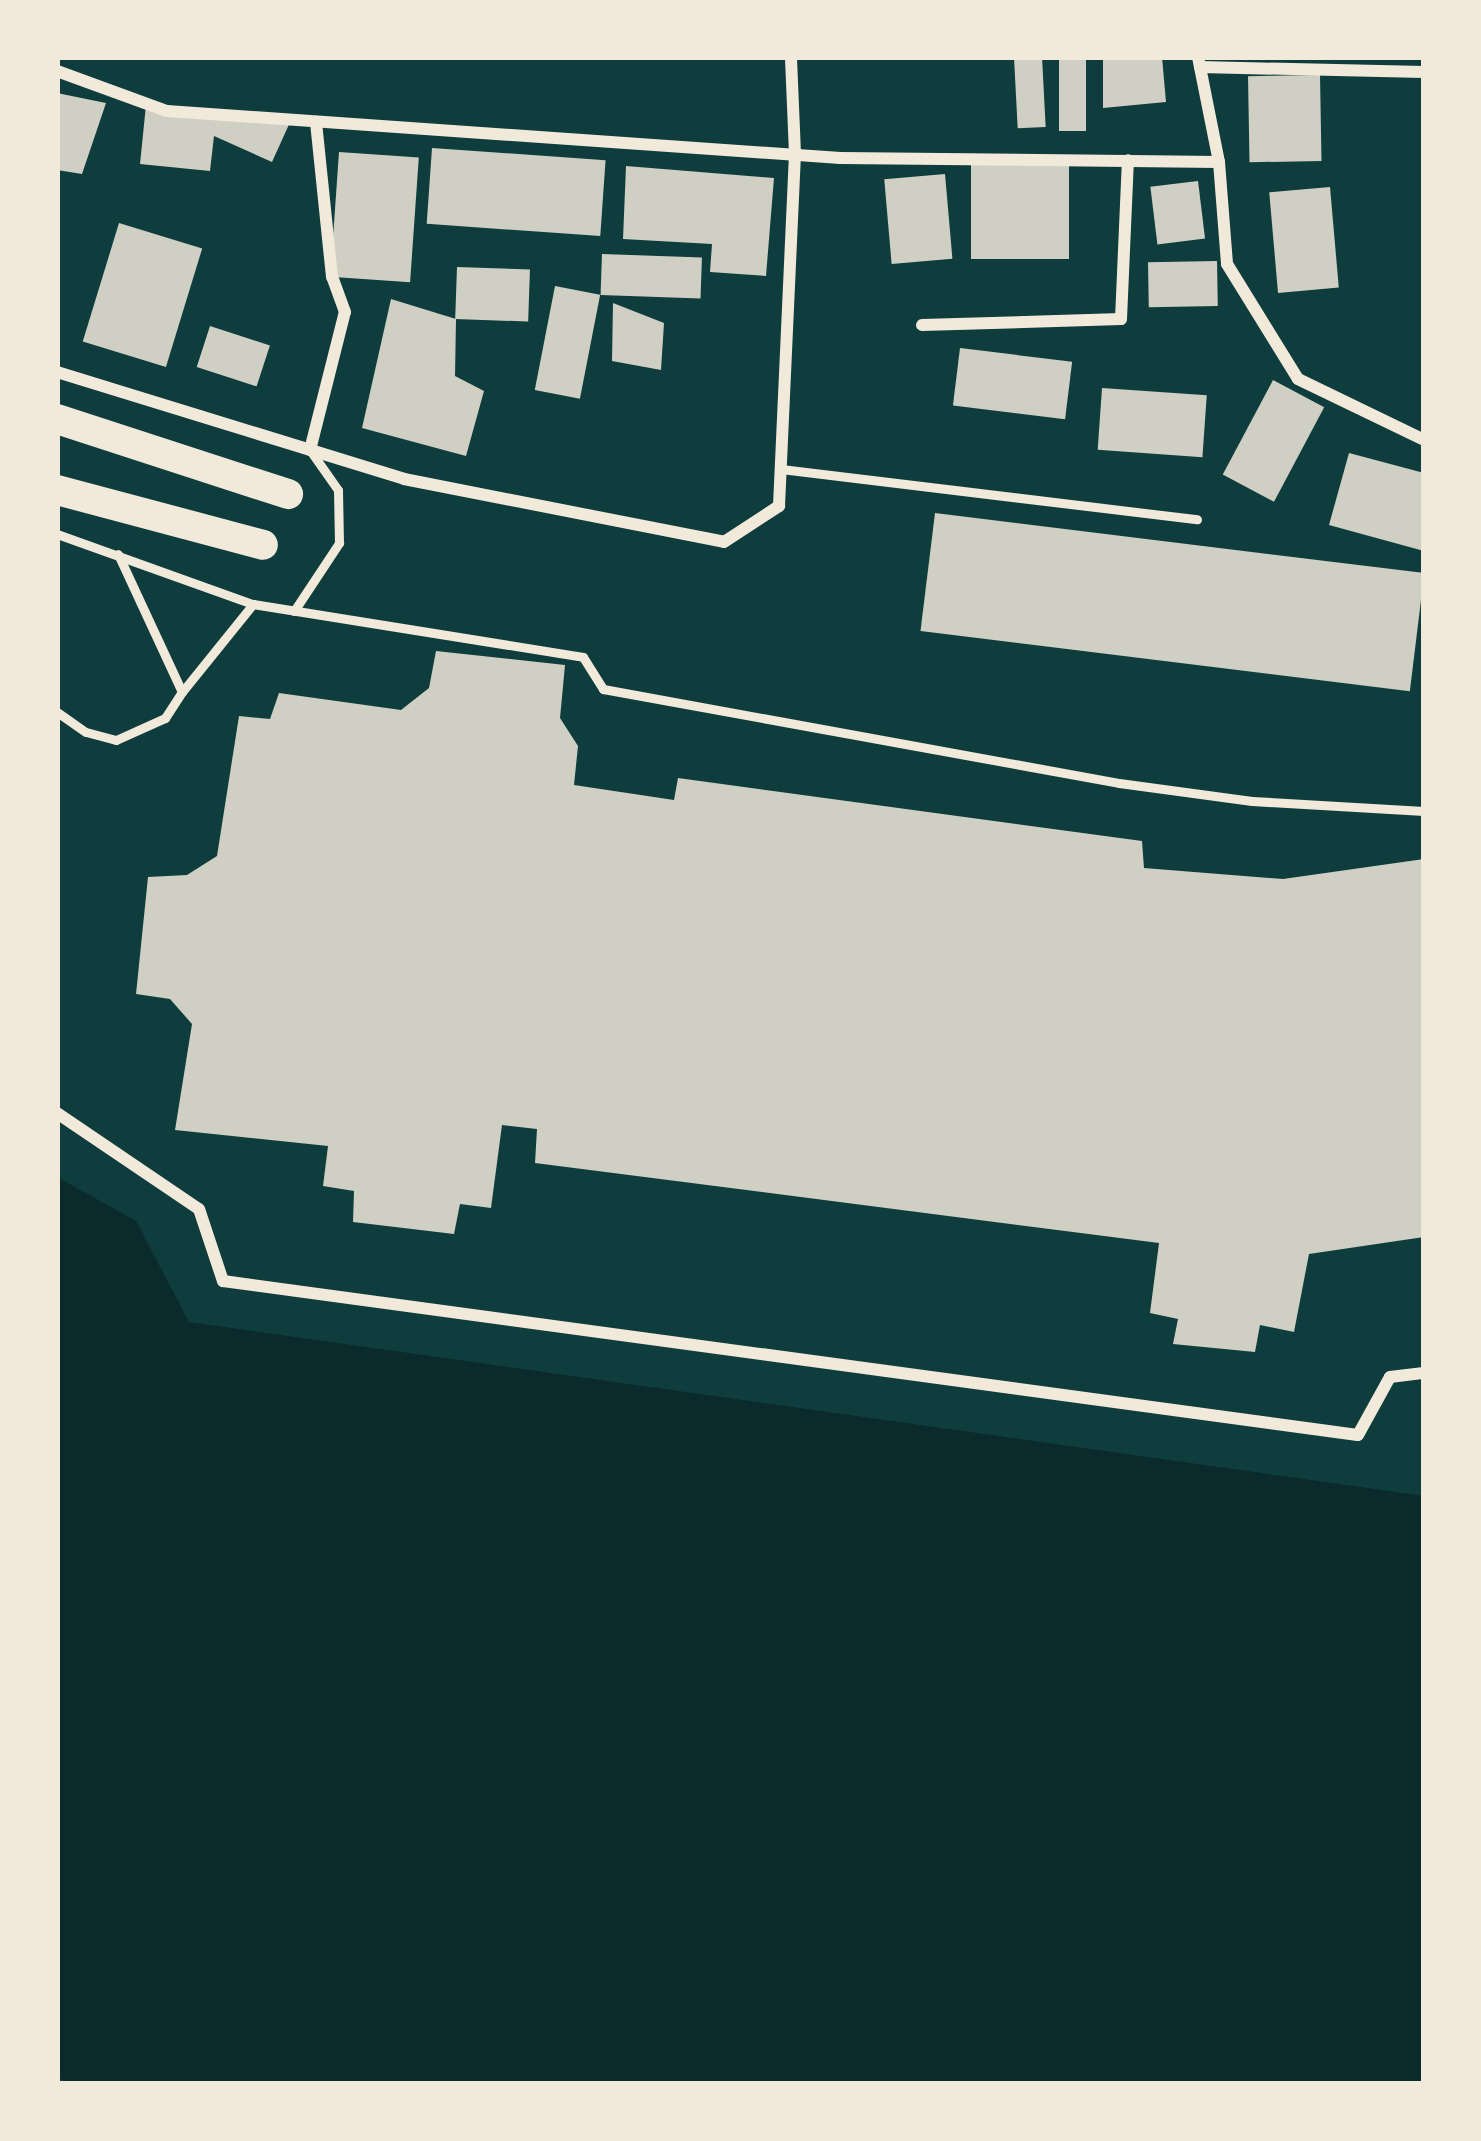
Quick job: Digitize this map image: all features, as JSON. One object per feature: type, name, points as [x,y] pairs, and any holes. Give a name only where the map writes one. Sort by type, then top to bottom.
[{"type":"main road","points":[[57,419],[288,494]]},
{"type":"main road","points":[[57,490],[263,544]]},
{"type":"street","points":[[57,372],[404,479],[724,542],[779,506],[795,154],[791,57]]},
{"type":"street","points":[[1424,72],[1199,62],[1219,162],[1226,264],[1298,379],[1424,440]]},
{"type":"street","points":[[57,71],[167,111],[795,154],[1219,162]]},
{"type":"street","points":[[310,450],[345,311],[332,277],[316,122]]},
{"type":"street","points":[[922,325],[1121,319],[1128,160]]},
{"type":"street","points":[[57,1113],[199,1209],[223,1281],[1358,1435],[1390,1377],[1424,1373]]},
{"type":"lane","points":[[294,611],[339,543],[338,490],[310,450]]},
{"type":"lane","points":[[781,469],[1197,519]]},
{"type":"lane","points":[[57,534],[253,604],[583,656],[602,689],[1049,772],[1252,800],[1424,812]]},
{"type":"lane","points":[[118,554],[182,692]]},
{"type":"lane","points":[[57,712],[86,732],[116,740],[165,718],[253,604]]},
{"type":"water","points":[[57,1177],[136,1221],[189,1322],[1424,1496],[1424,2084],[68,2084],[57,2076]]},
{"type":"building","points":[[1042,57],[1046,127],[1018,128],[1014,58]]},
{"type":"building","points":[[1059,57],[1086,57],[1086,131],[1059,131]]},
{"type":"building","points":[[1103,57],[1162,57],[1166,102],[1103,108]]},
{"type":"building","points":[[1320,75],[1322,161],[1250,162],[1248,76]]},
{"type":"building","points":[[57,93],[106,103],[82,174],[57,170]]},
{"type":"building","points":[[146,105],[291,120],[272,162],[214,136],[210,171],[140,164]]},
{"type":"building","points":[[432,148],[606,160],[600,236],[427,224]]},
{"type":"building","points":[[339,152],[419,158],[410,282],[330,277]]},
{"type":"building","points":[[971,158],[1069,158],[1069,259],[971,259]]},
{"type":"building","points":[[626,166],[774,178],[766,276],[710,272],[712,244],[623,239]]},
{"type":"building","points":[[945,174],[952,259],[892,264],[884,179]]},
{"type":"building","points":[[1198,181],[1205,239],[1157,244],[1150,187]]},
{"type":"building","points":[[1330,187],[1339,288],[1278,293],[1269,192]]},
{"type":"building","points":[[119,223],[202,248],[166,367],[83,342]]},
{"type":"building","points":[[602,254],[702,257],[701,298],[601,295]]},
{"type":"building","points":[[1217,261],[1218,306],[1149,307],[1148,262]]},
{"type":"building","points":[[457,267],[530,270],[528,322],[455,319]]},
{"type":"building","points":[[555,286],[600,295],[580,399],[535,390]]},
{"type":"building","points":[[391,299],[456,319],[455,376],[484,391],[466,456],[362,428]]},
{"type":"building","points":[[613,303],[664,323],[661,370],[612,361]]},
{"type":"building","points":[[210,326],[270,345],[257,386],[197,367]]},
{"type":"building","points":[[960,348],[1072,362],[1065,419],[953,406]]},
{"type":"building","points":[[1273,380],[1324,407],[1274,502],[1223,474]]},
{"type":"building","points":[[1102,388],[1207,395],[1202,457],[1098,450]]},
{"type":"building","points":[[1349,453],[1424,473],[1424,551],[1329,525]]},
{"type":"building","points":[[935,513],[1424,573],[1410,691],[920,631]]},
{"type":"building","points":[[436,651],[565,665],[560,718],[578,746],[574,785],[674,800],[678,778],[1142,841],[1144,868],[1283,879],[1424,859],[1424,1237],[1309,1254],[1294,1332],[1260,1325],[1255,1352],[1173,1344],[1178,1319],[1150,1313],[1159,1243],[535,1163],[537,1129],[502,1125],[491,1208],[460,1204],[454,1234],[353,1222],[354,1191],[323,1186],[328,1146],[175,1130],[192,1024],[170,999],[136,994],[148,877],[187,875],[217,856],[239,716],[270,719],[279,693],[401,710],[429,688]]}]
